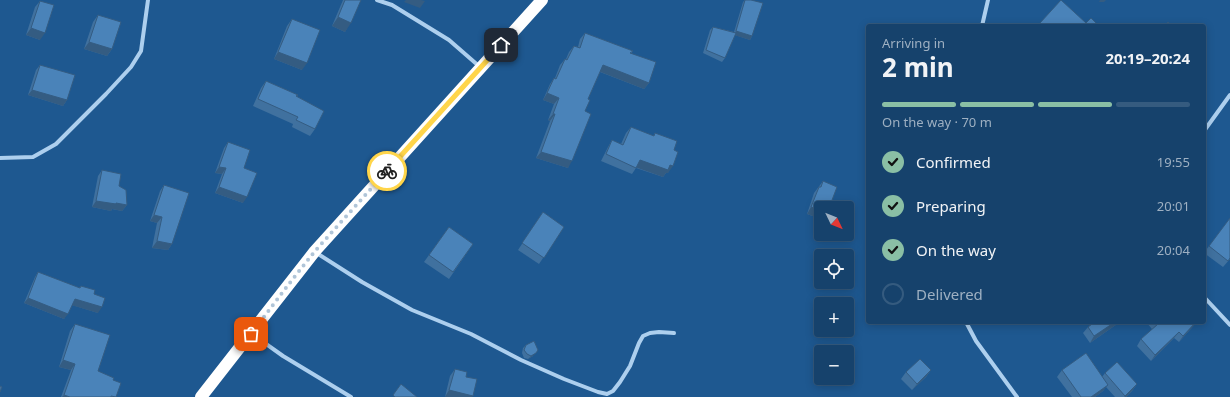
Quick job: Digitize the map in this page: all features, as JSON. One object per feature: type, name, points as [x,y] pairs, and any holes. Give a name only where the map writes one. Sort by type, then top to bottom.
[{"type":"highway","points":[[201,397],[315,251],[542,0]]},
{"type":"street","points":[[0,158],[33,157],[56,144],[132,67],[141,51],[148,0]]},
{"type":"street","points":[[377,0],[392,5],[448,40],[480,68]]},
{"type":"street","points":[[982,24],[988,0]]},
{"type":"street","points":[[1206,128],[1230,95]]},
{"type":"street","points":[[315,251],[362,282],[412,310],[471,334],[521,360],[598,392],[607,394],[614,391],[630,366],[643,336],[650,333],[659,332],[674,333]]},
{"type":"street","points":[[1206,299],[1230,325]]},
{"type":"street","points":[[967,324],[976,341],[1017,397]]},
{"type":"street","points":[[251,334],[283,356],[348,396]]},
{"type":"building","points":[[345,0],[361,0],[351,23],[338,17]]},
{"type":"building","points":[[745,0],[763,3],[752,36],[736,31]]},
{"type":"building","points":[[1061,0],[1086,23],[1091,18],[1097,24],[1041,24],[1040,23]]},
{"type":"building","points":[[40,1],[54,5],[45,33],[31,28]]},
{"type":"building","points":[[98,15],[121,22],[112,49],[89,42]]},
{"type":"building","points":[[292,19],[320,30],[307,63],[278,52]]},
{"type":"building","points":[[713,27],[736,33],[725,58],[706,50]]},
{"type":"building","points":[[585,33],[633,51],[630,53],[656,62],[649,83],[603,65],[588,99],[590,100],[585,111],[591,114],[572,161],[541,152],[555,114],[553,114],[559,98],[547,93],[554,78],[556,79],[565,59],[567,60],[574,46],[580,48]]},
{"type":"building","points":[[40,65],[75,75],[67,100],[32,90]]},
{"type":"building","points":[[266,81],[298,95],[296,96],[324,111],[315,129],[296,120],[298,117],[258,99]]},
{"type":"building","points":[[631,127],[654,136],[655,133],[677,141],[674,150],[678,152],[673,166],[670,165],[668,170],[640,160],[636,168],[606,154],[612,140],[623,145]]},
{"type":"building","points":[[228,142],[250,150],[244,168],[257,173],[247,197],[219,187],[226,168],[219,167]]},
{"type":"building","points":[[102,170],[121,174],[119,186],[126,190],[127,205],[96,201]]},
{"type":"building","points":[[823,181],[837,187],[832,201],[814,201],[814,208],[811,207],[819,187],[821,187]]},
{"type":"building","points":[[164,185],[189,193],[172,244],[157,241],[162,217],[154,215]]},
{"type":"building","points":[[543,212],[564,227],[544,258],[522,243]]},
{"type":"building","points":[[1230,218],[1230,258],[1228,261],[1209,246]]},
{"type":"building","points":[[449,227],[473,244],[453,272],[429,255]]},
{"type":"building","points":[[38,272],[80,288],[81,286],[95,290],[94,294],[105,298],[102,307],[75,299],[68,314],[28,298]]},
{"type":"building","points":[[75,324],[110,335],[98,371],[121,383],[116,397],[70,397],[64,395],[75,364],[63,360]]},
{"type":"building","points":[[1092,324],[1112,324],[1094,336],[1088,327]]},
{"type":"building","points":[[1158,324],[1194,324],[1183,336],[1179,332],[1155,355],[1141,339]]},
{"type":"building","points":[[534,341],[538,350],[531,356],[524,350],[526,345]]},
{"type":"building","points":[[1086,353],[1108,385],[1091,397],[1081,397],[1062,370]]},
{"type":"building","points":[[920,359],[931,370],[917,384],[906,372]]},
{"type":"building","points":[[1117,362],[1137,384],[1125,396],[1105,373]]},
{"type":"building","points":[[455,369],[467,372],[466,377],[477,379],[473,396],[449,390]]},
{"type":"building","points":[[401,384],[417,397],[395,397],[393,395]]},
{"type":"way so far","points":[[251,334],[315,251],[387,171]]},
{"type":"route","points":[[387,171],[501,45]]}]
